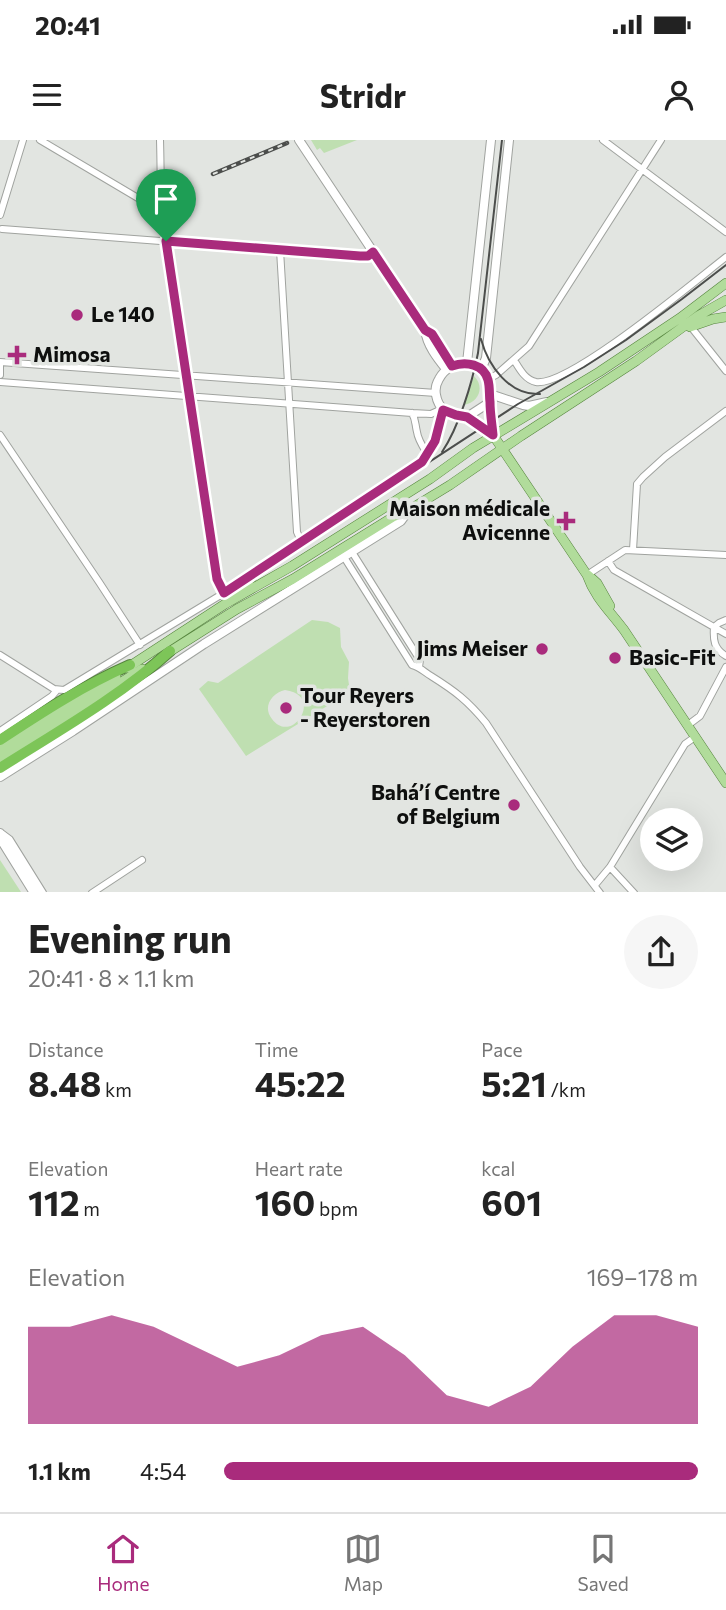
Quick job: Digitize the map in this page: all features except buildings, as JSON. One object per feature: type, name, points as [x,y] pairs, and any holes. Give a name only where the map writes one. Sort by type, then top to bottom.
[{"type":"highway","points":[[0,768],[146,673],[170,651]]},
{"type":"highway","points":[[0,740],[98,681],[130,666]]},
{"type":"main road","points":[[0,750],[226,604],[430,480],[493,435],[599,372],[670,325],[726,283]]},
{"type":"main road","points":[[0,759],[254,599],[409,510],[636,362],[688,327],[698,316],[726,300]]},
{"type":"main road","points":[[688,327],[726,317]]},
{"type":"main road","points":[[493,435],[587,575],[597,583],[615,617],[726,783]]},
{"type":"main road","points":[[226,604],[257,572]]},
{"type":"street","points":[[0,215],[23,140]]},
{"type":"street","points":[[40,140],[148,205],[160,204]]},
{"type":"street","points":[[160,140],[160,204],[217,579],[224,593]]},
{"type":"street","points":[[299,140],[425,330],[435,355],[449,368]]},
{"type":"street","points":[[467,363],[491,140]]},
{"type":"street","points":[[481,370],[486,358],[509,140]]},
{"type":"street","points":[[603,140],[726,232]]},
{"type":"street","points":[[488,379],[529,346],[660,140]]},
{"type":"street","points":[[1,229],[368,256],[373,252]]},
{"type":"street","points":[[280,250],[297,532],[301,541]]},
{"type":"street","points":[[514,360],[527,378],[536,382],[561,377],[633,330],[726,257]]},
{"type":"street","points":[[688,327],[726,371]]},
{"type":"street","points":[[0,376],[0,363],[436,393]]},
{"type":"street","points":[[0,731],[58,692],[257,572],[422,462],[426,451],[435,441],[443,410],[436,393],[436,384],[449,368],[467,363],[475,365],[488,379],[493,435]]},
{"type":"street","points":[[0,382],[423,414],[443,410],[467,417],[493,435]]},
{"type":"street","points":[[490,398],[529,406],[548,402]]},
{"type":"street","points":[[467,417],[490,398]]},
{"type":"street","points":[[633,550],[637,485],[666,457],[726,411]]},
{"type":"street","points":[[412,413],[416,430],[426,451]]},
{"type":"street","points":[[416,421],[423,414]]},
{"type":"street","points":[[0,435],[140,645]]},
{"type":"street","points":[[0,777],[204,644],[401,521],[409,510]]},
{"type":"street","points":[[587,575],[625,550],[726,555]]},
{"type":"street","points":[[348,555],[412,665],[462,697],[486,723],[580,867],[600,892]]},
{"type":"street","points":[[608,561],[614,570],[726,634]]},
{"type":"street","points":[[726,620],[714,628],[715,644],[719,652],[726,656]]},
{"type":"street","points":[[0,655],[58,692]]},
{"type":"street","points":[[688,726],[700,716],[726,667]]},
{"type":"street","points":[[595,885],[610,867],[685,744],[695,737]]},
{"type":"street","points":[[0,834],[34,892]]},
{"type":"street","points":[[0,834],[9,840],[42,892]]},
{"type":"street","points":[[92,892],[142,860]]},
{"type":"street","points":[[610,867],[634,892]]},
{"type":"green space","points":[[311,140],[357,140],[324,153],[320,148],[317,150]]},
{"type":"green space","points":[[474,376],[479,385],[479,394],[464,405]]},
{"type":"green space","points":[[312,620],[328,622],[340,628],[341,647],[349,662],[350,692],[246,756],[199,689],[208,681],[218,683]],"holes":[[[285,690],[297,694],[303,700],[301,716],[288,727],[280,726],[269,714],[270,701]]]},
{"type":"green space","points":[[0,860],[21,892],[0,892]]},
{"type":"tram line","points":[[442,452],[464,404],[478,353],[502,140]]},
{"type":"tram line","points":[[325,530],[518,404],[626,340],[726,265]]},
{"type":"tram line","points":[[481,339],[495,369],[510,385],[519,390],[540,394]]},
{"type":"railway","points":[[213,174],[287,143]]},
{"type":"place","name":"Le 140","points":[[77,315]]},
{"type":"place","name":"Mimosa","points":[[17,355]]},
{"type":"place","name":"Maison médicale Avicenne","points":[[566,521]]},
{"type":"place","name":"Jims Meiser","points":[[542,649]]},
{"type":"place","name":"Basic-Fit","points":[[615,658]]},
{"type":"place","name":"Tour Reyers - Reyerstoren","points":[[286,708]]},
{"type":"place","name":"Bahá’í Centre of Belgium","points":[[514,805]]},
{"type":"route","points":[[166,241],[360,256],[368,256],[373,252],[452,366],[472,364],[486,375],[493,435],[467,417],[443,410],[435,441],[422,462],[224,593],[217,579],[166,241]]}]
